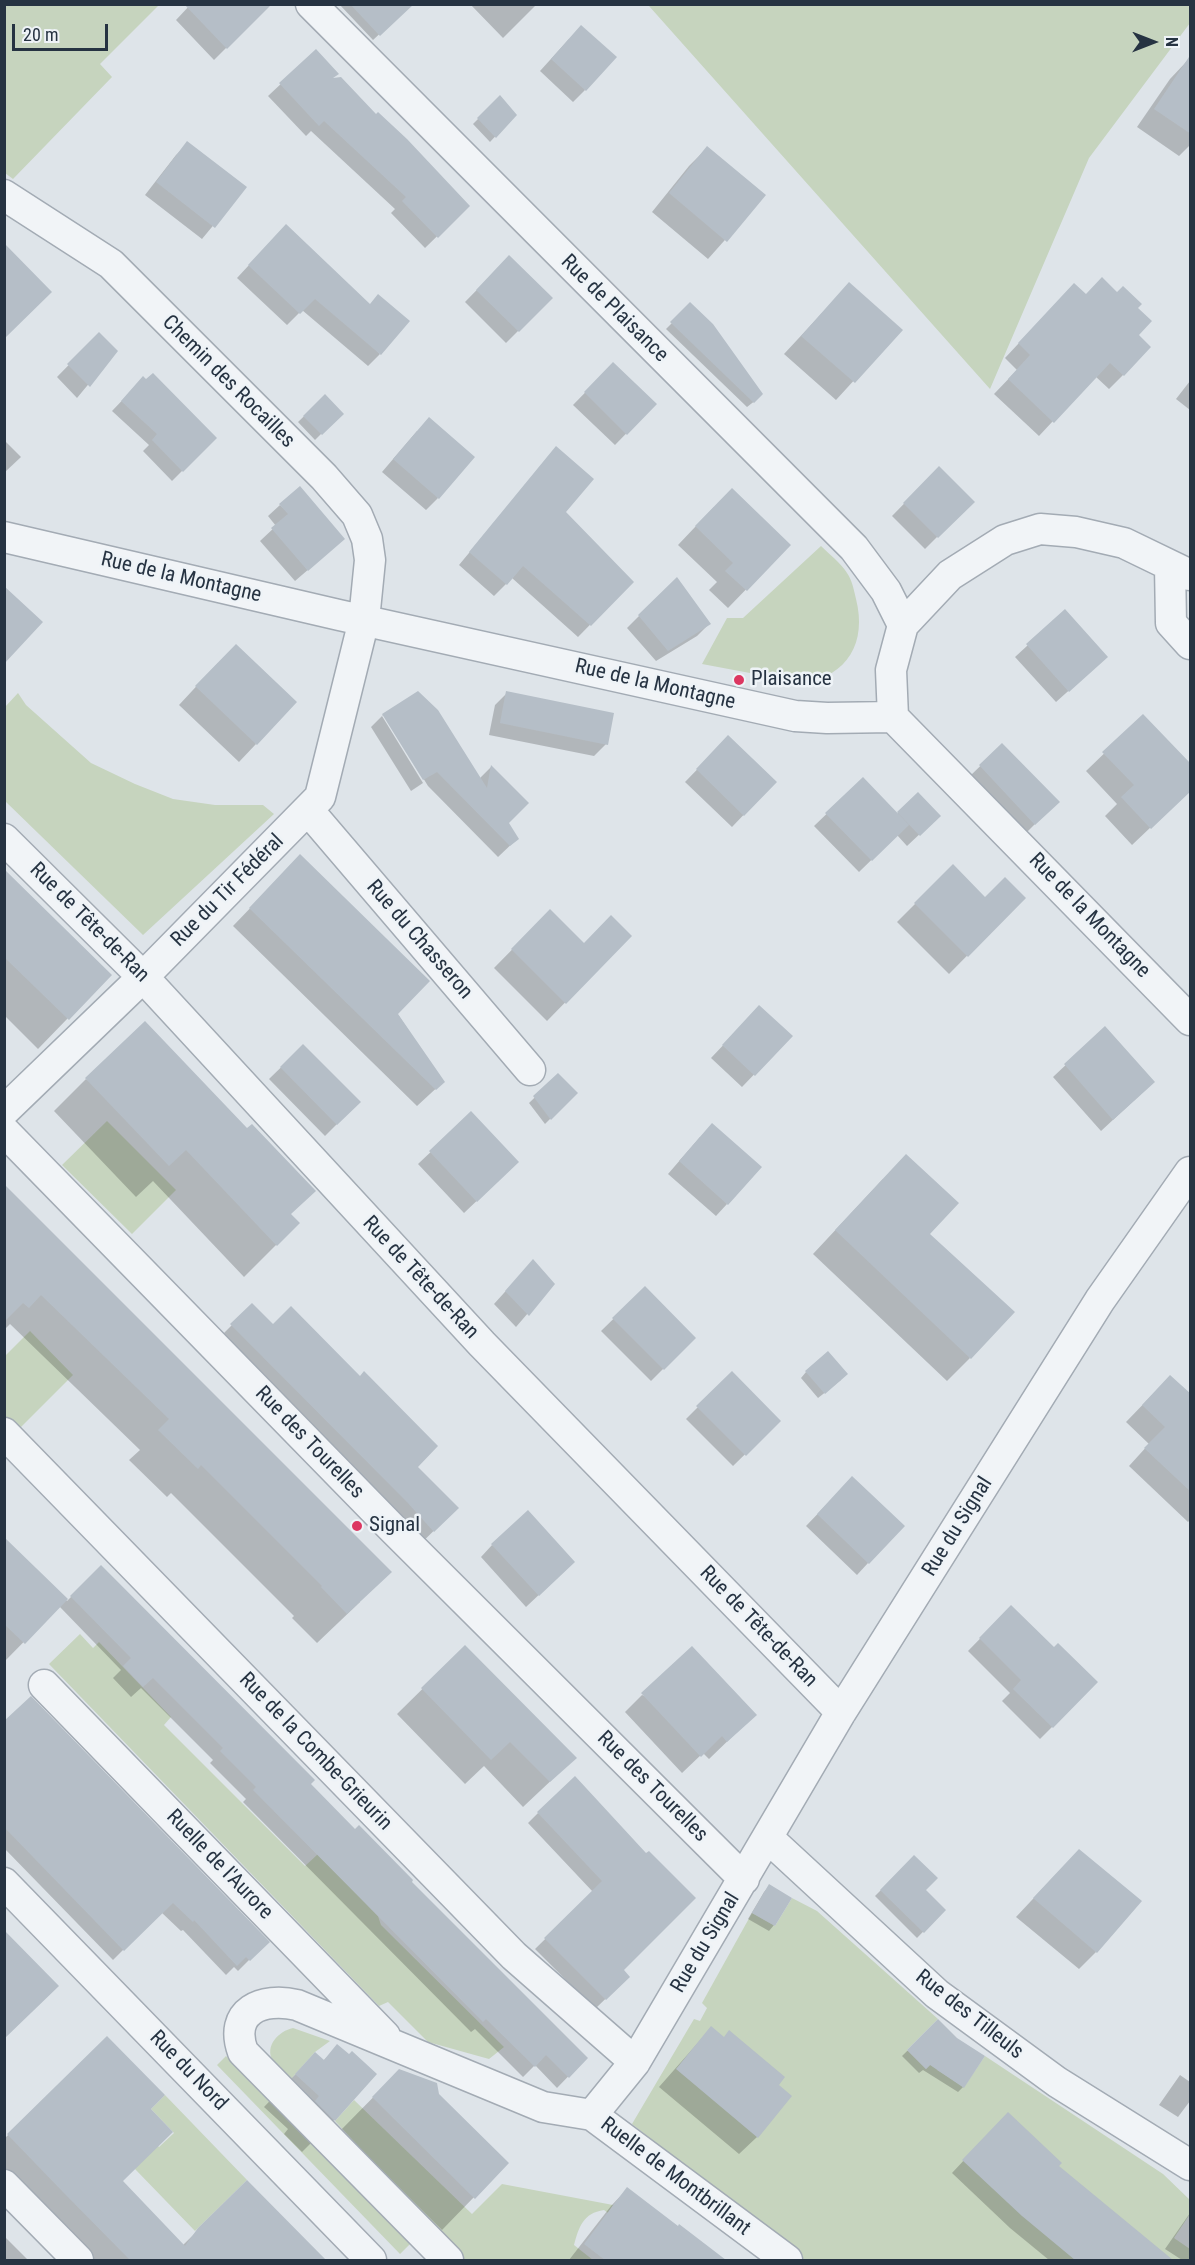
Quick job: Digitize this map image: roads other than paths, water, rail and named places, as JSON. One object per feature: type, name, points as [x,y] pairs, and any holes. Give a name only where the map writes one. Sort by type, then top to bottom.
[{"type":"street","name":"Rue de Plaisance","points":[[311,4],[854,548],[886,591],[903,625]]},
{"type":"street","name":"Chemin des Rocailles","points":[[4,195],[111,264],[324,477],[357,515],[367,538],[370,560],[364,620]]},
{"type":"street","points":[[893,717],[891,670],[903,625],[950,575],[977,556],[1005,540],[1040,530],[1076,532],[1124,543],[1180,571],[1171,623],[1191,644]]},
{"type":"street","name":"Rue de la Montagne","points":[[4,537],[795,716],[893,717],[1191,1020]]},
{"type":"street","name":"Rue du Tir Fédéral","points":[[4,1111],[143,977],[320,798],[364,620]]},
{"type":"street","name":"Rue du Chasseron","points":[[308,810],[530,1070]]},
{"type":"street","name":"Rue de Tête-de-Ran","points":[[4,839],[143,977],[482,1344],[841,1712]]},
{"type":"street","name":"Rue des Tourelles","points":[[4,1131],[401,1536],[744,1879]]},
{"type":"street","name":"Rue du Signal","points":[[592,2115],[636,2062],[841,1712],[1100,1300],[1191,1172]]},
{"type":"street","name":"Rue de la Combe-Grieurin","points":[[4,1433],[514,1956],[636,2062]]},
{"type":"street","name":"Ruelle de l'Aurore","points":[[44,1685],[393,2045]]},
{"type":"street","name":"Rue des Tilleuls","points":[[768,1838],[937,1994],[1057,2082],[1191,2165]]},
{"type":"street","name":"Rue du Nord","points":[[4,1883],[370,2260]]},
{"type":"street","points":[[448,2260],[243,2052],[238,2038],[244,2016],[266,2003],[282,2002],[297,2005],[543,2107],[592,2115]]},
{"type":"street","name":"Ruelle de Montbrillant","points":[[592,2115],[787,2260]]},
{"type":"street","points":[[4,2185],[78,2260]]},
{"type":"place","name":"Plaisance","points":[[739,680]]},
{"type":"place","name":"Signal","points":[[357,1526]]}]
